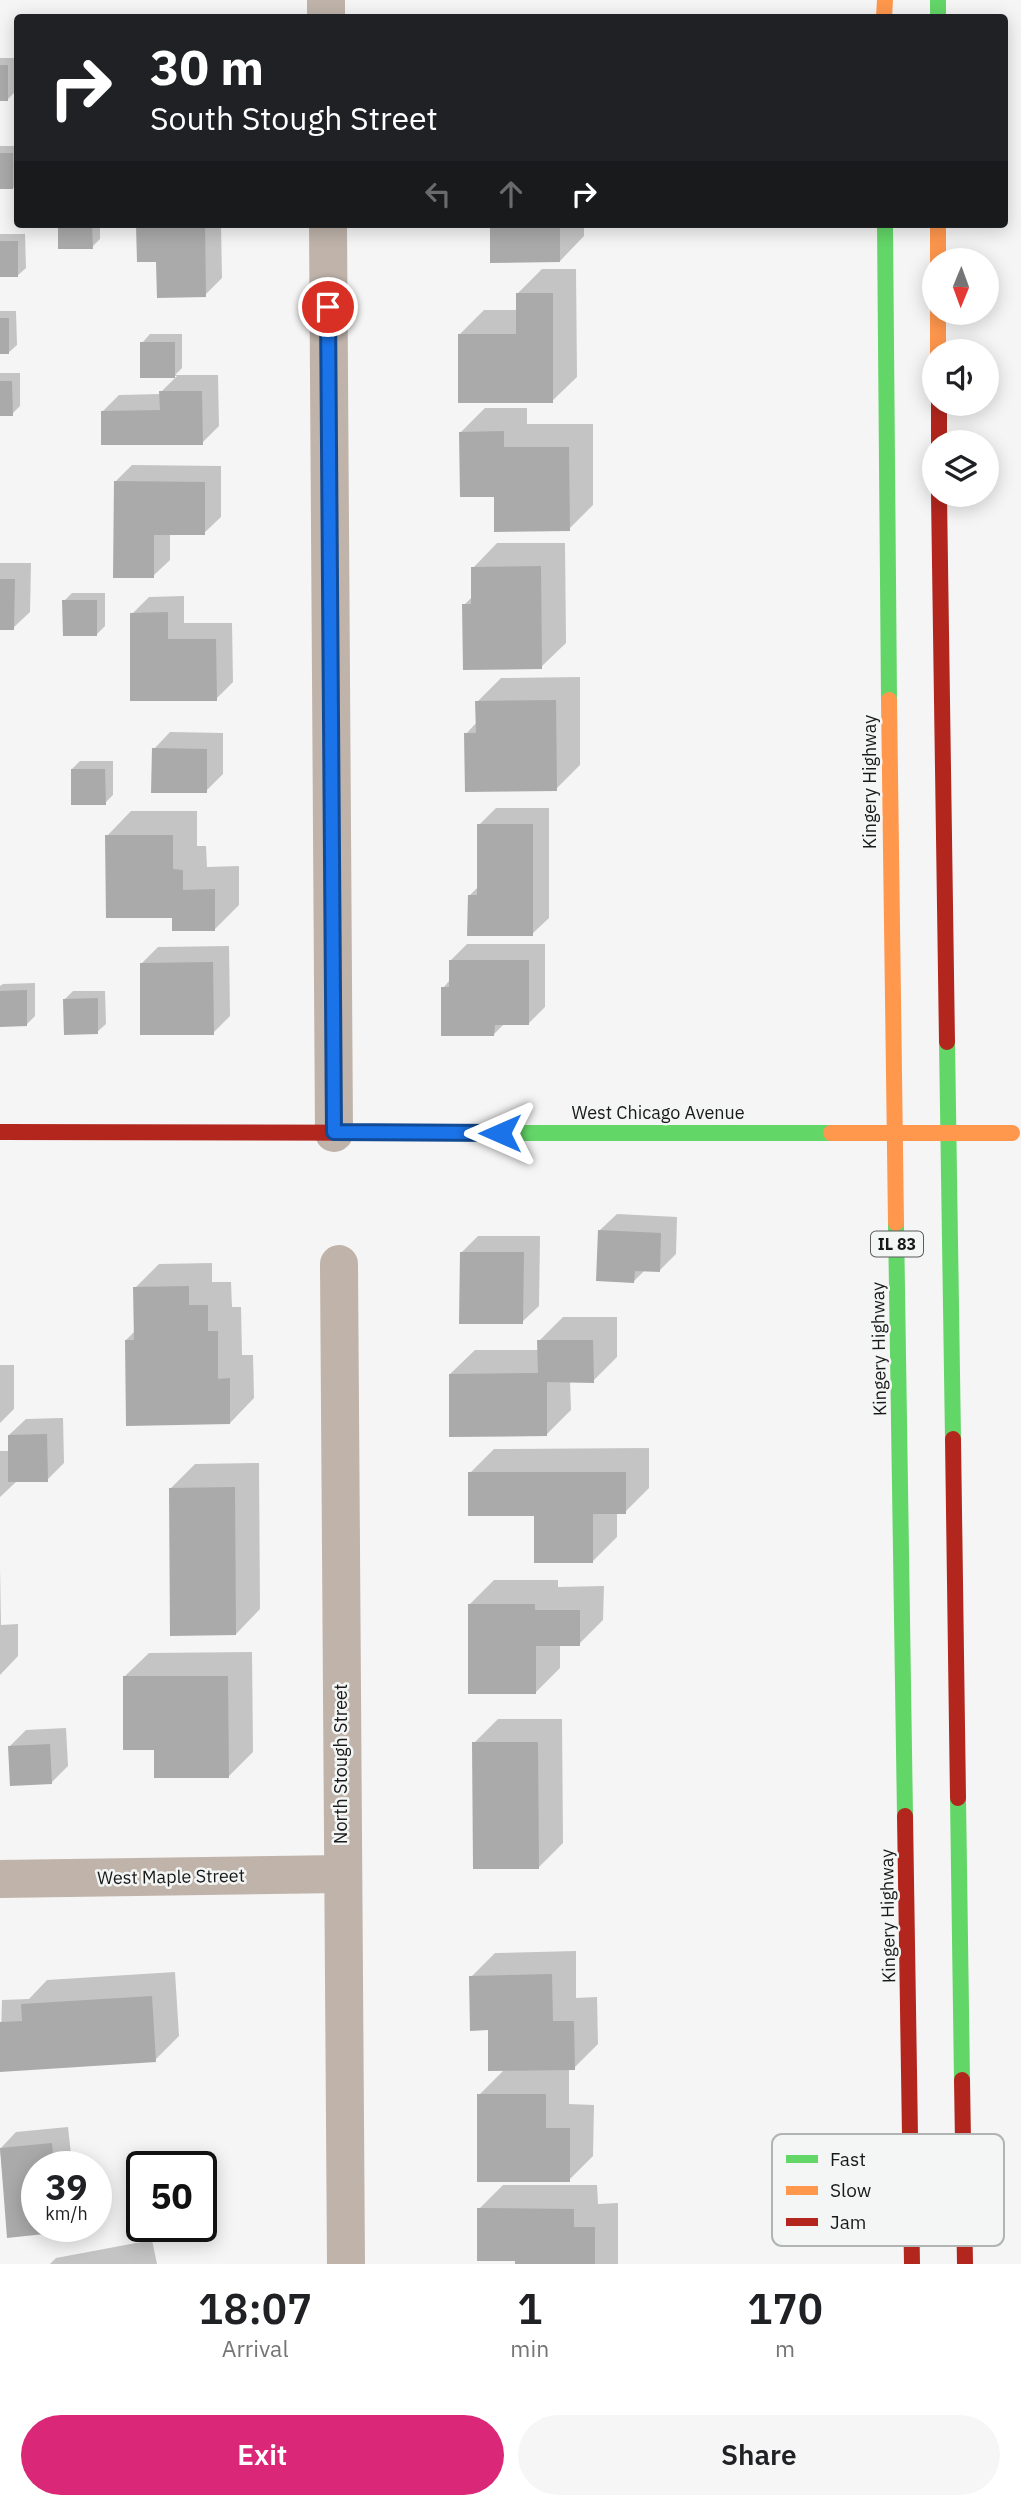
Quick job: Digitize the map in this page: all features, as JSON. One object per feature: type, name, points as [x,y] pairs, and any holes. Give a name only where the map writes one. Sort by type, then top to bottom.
[{"type":"main road","name":"Kingery Highway","points":[[885,228],[890,887],[910,2134]]},
{"type":"main road","points":[[937,228],[937,248]]},
{"type":"main road","points":[[939,507],[963,2134]]},
{"type":"main road","name":"West Chicago Avenue","points":[[0,1132],[1016,1133]]},
{"type":"main road","name":"Kingery Highway","points":[[912,2246],[912,2264]]},
{"type":"main road","points":[[965,2246],[965,2264]]},
{"type":"street","points":[[328,228],[334,1132]]},
{"type":"street","name":"North Stough Street","points":[[339,1264],[346,2264]]},
{"type":"street","name":"West Maple Street","points":[[0,1879],[342,1874]]},
{"type":"building","points":[[0,65],[8,65],[8,101],[0,101]]},
{"type":"building","points":[[0,153],[13,153],[13,189],[0,189]]},
{"type":"building","points":[[58,228],[92,228],[93,249],[58,249]]},
{"type":"building","points":[[136,228],[205,228],[206,297],[157,298],[156,262],[137,262]]},
{"type":"building","points":[[490,228],[560,228],[560,262],[490,263]]},
{"type":"building","points":[[0,241],[18,241],[18,277],[0,277]]},
{"type":"building","points":[[516,293],[553,293],[553,403],[458,403],[458,334],[516,334]]},
{"type":"building","points":[[0,318],[9,318],[9,354],[0,354]]},
{"type":"building","points":[[140,342],[175,342],[175,378],[140,378]]},
{"type":"building","points":[[0,381],[12,381],[13,416],[0,416]]},
{"type":"building","points":[[159,391],[202,391],[203,445],[101,445],[101,411],[160,410]]},
{"type":"building","points":[[504,431],[504,447],[569,447],[570,531],[494,532],[494,497],[460,497],[459,432]]},
{"type":"building","points":[[114,481],[205,482],[205,535],[154,535],[154,578],[113,578]]},
{"type":"building","points":[[541,566],[542,669],[463,670],[462,604],[471,604],[471,567]]},
{"type":"building","points":[[0,579],[15,579],[14,630],[0,630]]},
{"type":"building","points":[[62,600],[97,600],[97,636],[63,636]]},
{"type":"building","points":[[168,612],[168,639],[216,639],[217,701],[130,701],[130,613]]},
{"type":"building","points":[[556,700],[557,791],[465,792],[464,733],[476,733],[475,701]]},
{"type":"building","points":[[152,748],[207,749],[207,793],[151,793]]},
{"type":"building","points":[[71,769],[105,769],[106,805],[71,805]]},
{"type":"building","points":[[477,824],[533,824],[533,936],[467,936],[468,895],[477,895]]},
{"type":"building","points":[[105,835],[173,835],[173,869],[183,870],[183,890],[215,889],[215,931],[172,931],[172,918],[106,918]]},
{"type":"building","points":[[449,960],[529,960],[529,1025],[495,1025],[494,1036],[441,1036],[441,987],[449,987]]},
{"type":"building","points":[[213,962],[214,1035],[140,1035],[140,963]]},
{"type":"building","points":[[27,990],[27,1026],[0,1027],[0,991]]},
{"type":"building","points":[[98,998],[98,1034],[64,1035],[63,999]]},
{"type":"building","points":[[598,1230],[661,1233],[660,1272],[635,1271],[634,1283],[596,1281]]},
{"type":"building","points":[[460,1252],[524,1252],[523,1324],[459,1324]]},
{"type":"building","points":[[189,1286],[189,1305],[208,1305],[208,1331],[218,1331],[218,1379],[230,1378],[230,1424],[126,1426],[125,1340],[134,1340],[133,1287]]},
{"type":"building","points":[[537,1340],[593,1340],[594,1383],[547,1382],[547,1436],[449,1437],[449,1374],[538,1373]]},
{"type":"building","points":[[47,1434],[48,1482],[8,1482],[8,1435]]},
{"type":"building","points":[[468,1472],[626,1472],[626,1514],[593,1514],[593,1563],[534,1563],[534,1516],[468,1516]]},
{"type":"building","points":[[235,1487],[236,1635],[170,1636],[169,1488]]},
{"type":"building","points":[[468,1604],[535,1604],[535,1610],[580,1610],[580,1646],[536,1646],[536,1694],[468,1694]]},
{"type":"building","points":[[123,1676],[228,1676],[229,1778],[154,1778],[154,1750],[123,1750]]},
{"type":"building","points":[[472,1742],[538,1742],[539,1869],[473,1869]]},
{"type":"building","points":[[50,1744],[52,1784],[10,1786],[8,1746]]},
{"type":"building","points":[[552,1974],[553,2021],[574,2021],[575,2070],[488,2071],[488,2030],[470,2031],[469,1976]]},
{"type":"building","points":[[152,1996],[156,2062],[0,2072],[0,2022],[22,2021],[21,2004]]},
{"type":"building","points":[[477,2094],[546,2094],[546,2128],[570,2128],[570,2182],[477,2182]]},
{"type":"building","points":[[52,2143],[53,2151],[21,2151],[21,2236],[7,2238],[0,2148]]},
{"type":"building","points":[[477,2208],[574,2209],[574,2227],[595,2227],[595,2264],[477,2261]]},
{"type":"traffic: fast","points":[[938,0],[938,14]]},
{"type":"traffic: fast","points":[[885,228],[889,700]]},
{"type":"traffic: fast","points":[[947,1042],[953,1439]]},
{"type":"traffic: fast","points":[[479,1133],[831,1133]]},
{"type":"traffic: fast","points":[[896,1223],[905,1816]]},
{"type":"traffic: fast","points":[[958,1798],[962,2080]]},
{"type":"traffic: slow","points":[[884,14],[885,0]]},
{"type":"traffic: slow","points":[[938,228],[938,248]]},
{"type":"traffic: slow","points":[[938,326],[938,339]]},
{"type":"traffic: slow","points":[[889,700],[896,1223]]},
{"type":"traffic: slow","points":[[831,1133],[1012,1133]]},
{"type":"traffic: jam","points":[[939,416],[939,430]]},
{"type":"traffic: jam","points":[[939,507],[947,1042]]},
{"type":"traffic: jam","points":[[0,1132],[479,1133]]},
{"type":"traffic: jam","points":[[953,1439],[958,1798]]},
{"type":"traffic: jam","points":[[905,1816],[910,2134]]},
{"type":"traffic: jam","points":[[962,2080],[963,2134]]},
{"type":"traffic: jam","points":[[912,2246],[912,2264]]},
{"type":"traffic: jam","points":[[965,2246],[965,2264]]},
{"type":"route","points":[[328,307],[334,1132],[500,1133]]}]
